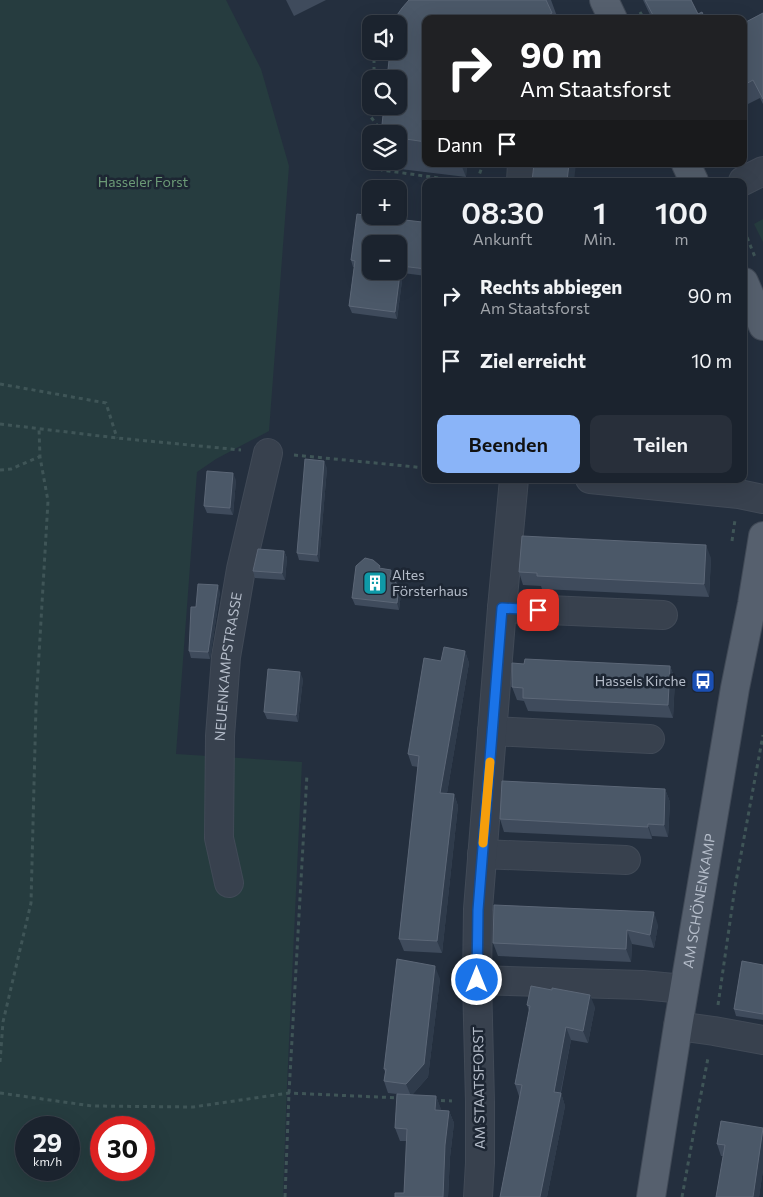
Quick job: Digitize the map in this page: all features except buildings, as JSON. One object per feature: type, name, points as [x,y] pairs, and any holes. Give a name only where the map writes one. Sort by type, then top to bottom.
[{"type":"main road","points":[[604,0],[611,15]]},
{"type":"main road","points":[[753,284],[763,326]]},
{"type":"main road","name":"AM SCHÖNENKAMP","points":[[652,1197],[684,989],[735,688],[757,605],[763,536]]},
{"type":"street","points":[[747,179],[763,171]]},
{"type":"street","name":"NEUENKAMPSTRASSE","points":[[229,884],[219,838],[220,736],[226,657],[241,570],[268,453]]},
{"type":"street","name":"AM STAATSFORST","points":[[478,1197],[480,1102],[477,980],[478,910],[514,483]]},
{"type":"street","points":[[630,483],[739,494],[763,499]]},
{"type":"street","points":[[502,608],[663,615]]},
{"type":"street","points":[[492,731],[650,739]]},
{"type":"street","points":[[482,854],[626,860]]},
{"type":"street","points":[[477,980],[642,985],[684,989]]},
{"type":"street","points":[[678,1026],[763,1040]]},
{"type":"path","points":[[369,115],[377,125]]},
{"type":"path","points":[[382,170],[439,178]]},
{"type":"path","points":[[747,248],[753,284]]},
{"type":"path","points":[[0,384],[106,403],[117,438]]},
{"type":"path","points":[[0,424],[117,438],[422,468]]},
{"type":"path","points":[[0,1062],[3,1022],[31,903],[36,706],[48,501],[40,457],[39,429]]},
{"type":"path","points":[[0,470],[11,469],[40,457]]},
{"type":"path","points":[[682,1197],[714,1031],[735,888],[763,735]]},
{"type":"path","points":[[285,1197],[307,774]]},
{"type":"path","points":[[0,1093],[92,1106],[193,1107],[289,1093],[403,1098]]},
{"type":"path","points":[[432,1100],[480,1102]]},
{"type":"green space","name":"Hasseler Forst","points":[[0,0],[226,0],[261,69],[289,166],[269,431],[216,459],[197,472],[176,754],[302,762],[283,1197],[0,1197]]},
{"type":"green space","points":[[763,219],[763,242],[754,224]]},
{"type":"slow traffic","points":[[483,843],[490,762]]},
{"type":"place","name":"Altes Försterhaus","points":[[375,583]]},
{"type":"place","name":"Hassels Kirche","points":[[703,681]]},
{"type":"route","points":[[477,980],[478,910],[502,608],[538,610]]}]
